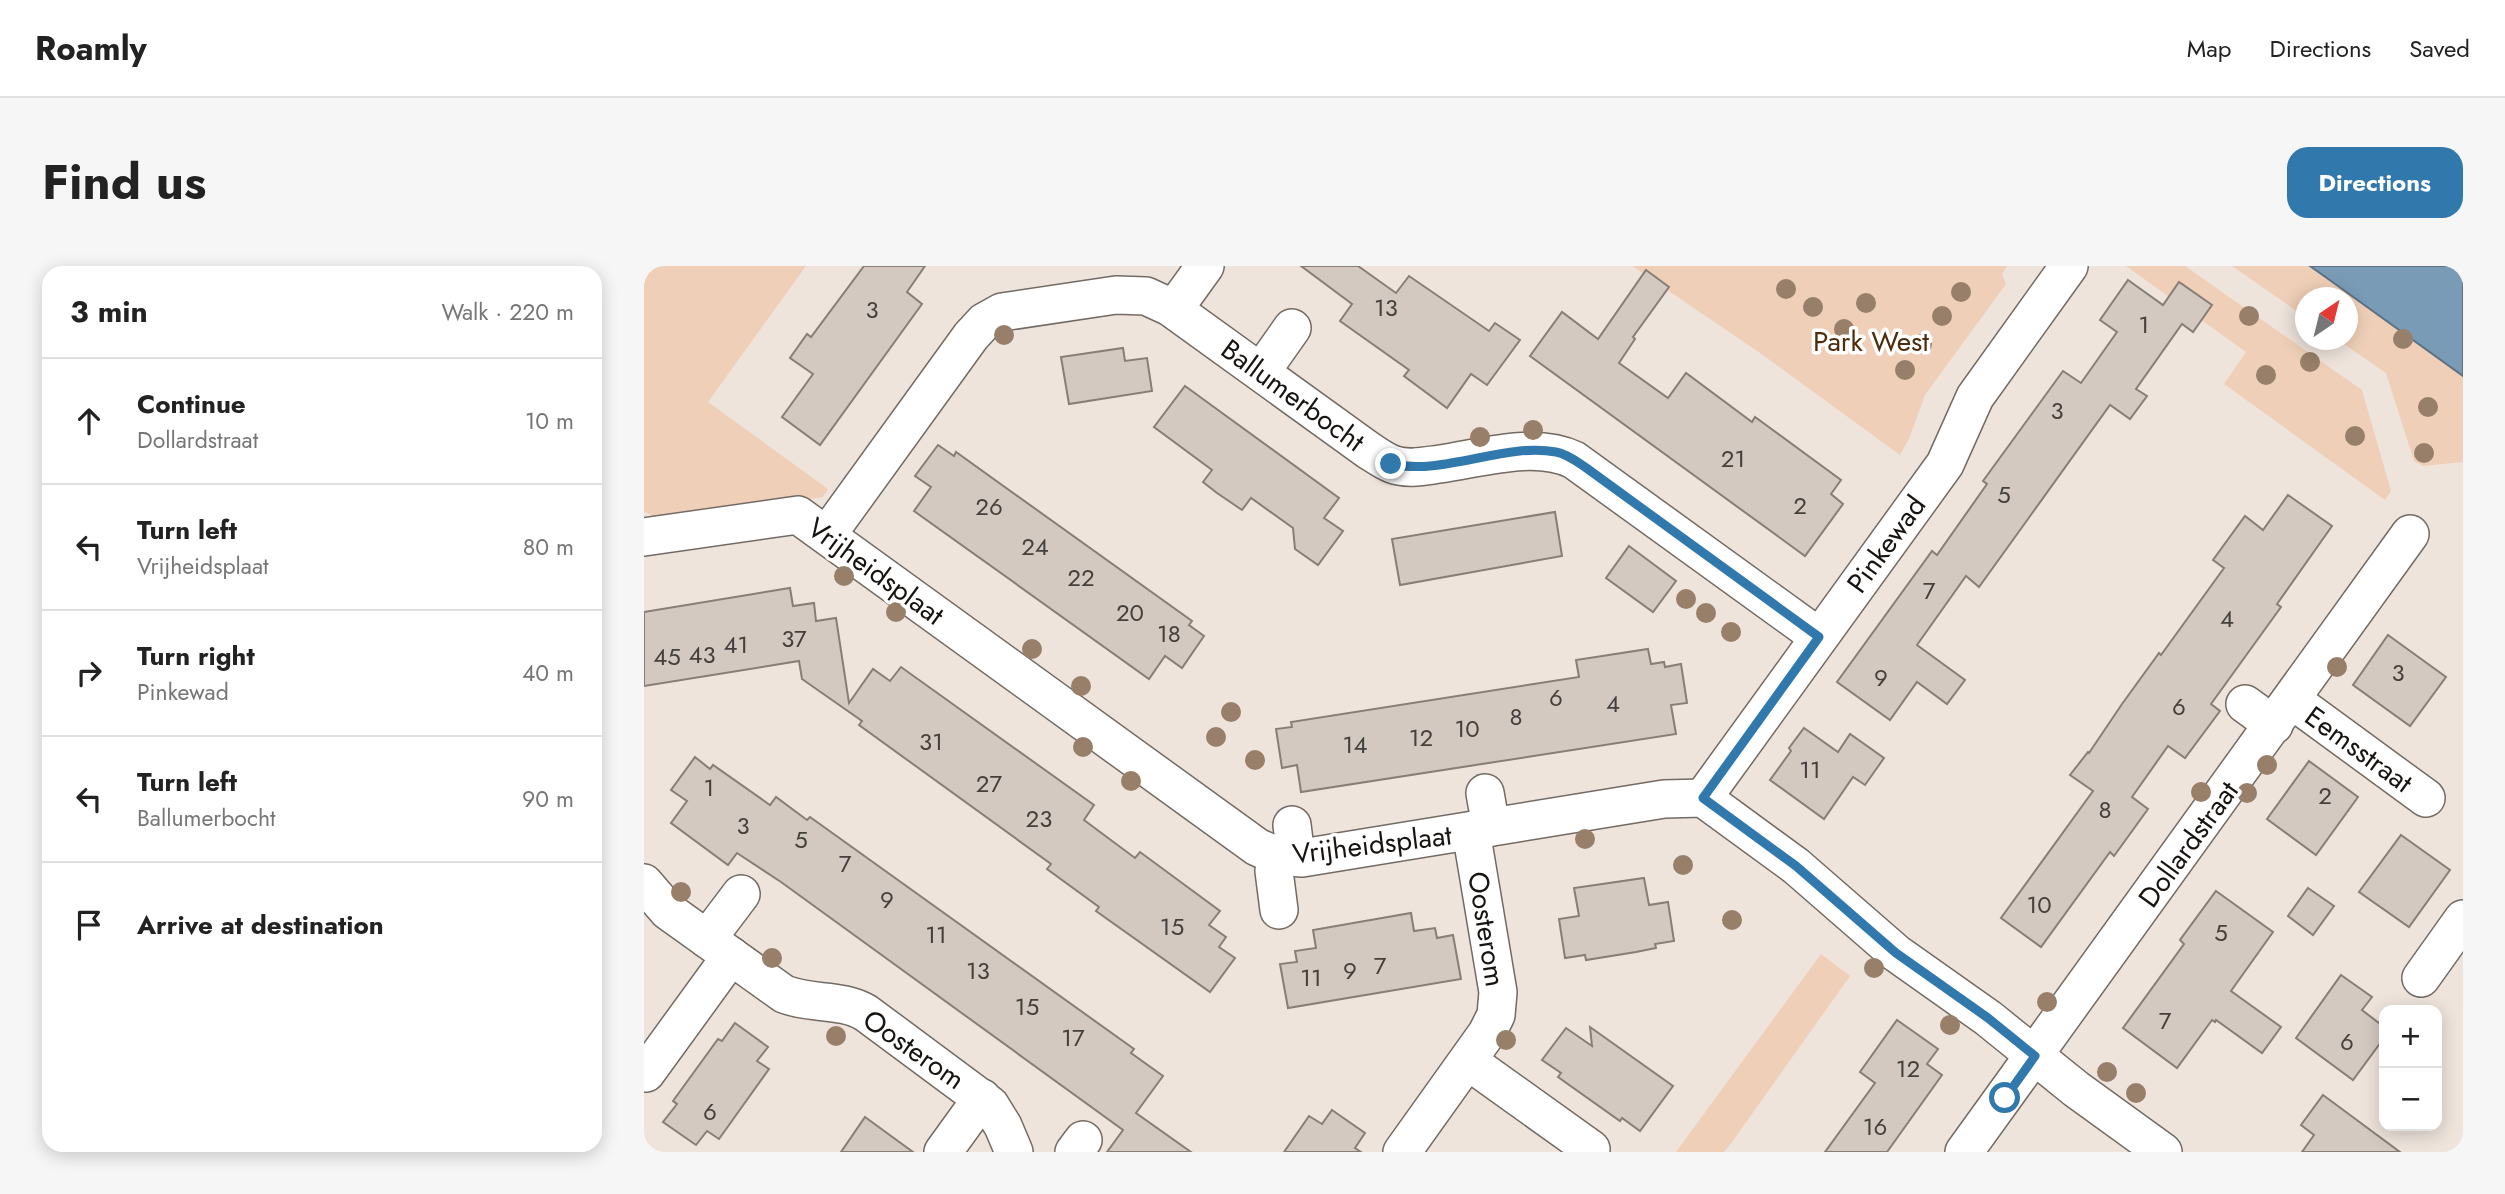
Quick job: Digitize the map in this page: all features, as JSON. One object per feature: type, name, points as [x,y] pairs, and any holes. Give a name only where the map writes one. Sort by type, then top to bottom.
[{"type":"street","points":[[1174,309],[1205,266]]},
{"type":"street","name":"Pinkewad","points":[[1703,798],[1945,464],[1975,397],[2053,272]]},
{"type":"street","name":"Ballumerbocht","points":[[827,536],[965,323],[988,319],[1002,312],[1128,307],[1146,296],[1174,309],[1391,464],[1416,467],[1521,452],[1554,452],[1574,460],[1666,541],[1711,541],[1819,637]]},
{"type":"street","points":[[1261,372],[1292,328]]},
{"type":"street","name":"Vrijheidsplaat","points":[[644,537],[798,515],[1257,847],[1288,846],[1482,817],[1664,799],[1703,798]]},
{"type":"street","name":"Dollardstraat","points":[[1964,1152],[2283,713],[2409,550]]},
{"type":"street","name":"Eemsstraat","points":[[2245,704],[2283,713],[2416,787]]},
{"type":"street","points":[[1703,798],[1796,866],[1896,953],[1988,1018],[2163,1152]]},
{"type":"street","name":"Oosterom","points":[[1402,1152],[1468,1060],[1496,1015],[1498,992],[1482,817]]},
{"type":"street","points":[[1279,910],[1274,871],[1288,846]]},
{"type":"street","name":"Oosterom","points":[[644,883],[664,907],[784,994],[859,1009],[982,1098],[997,1114],[1014,1152]]},
{"type":"street","points":[[646,1073],[719,948],[740,894]]},
{"type":"street","points":[[2421,978],[2463,919]]},
{"type":"street","points":[[1468,1060],[1591,1149]]},
{"type":"street","name":"Oosterom","points":[[943,1152],[982,1098]]},
{"type":"green space","points":[[644,266],[806,266],[708,402],[828,489],[823,497],[675,521],[654,517],[644,511]]},
{"type":"green space","name":"Park West","points":[[1632,266],[2007,266],[2002,274],[2006,284],[1925,395],[1909,439],[1900,455],[1760,353]]},
{"type":"green space","points":[[2126,266],[2185,266],[2295,343],[2295,350],[2305,350],[2362,390],[2391,491],[2385,500],[2224,384],[2246,352]]},
{"type":"green space","points":[[2232,266],[2310,266],[2339,287],[2295,287],[2295,310]]},
{"type":"green space","points":[[2358,301],[2463,376],[2463,462],[2423,466],[2414,461],[2386,373],[2353,350],[2358,350]]},
{"type":"green space","points":[[1821,954],[1850,976],[1732,1142],[1724,1152],[1676,1152]]},
{"type":"water","points":[[2310,266],[2463,266],[2463,376],[2358,300],[2358,287],[2339,287]]},
{"type":"building","points":[[864,266],[925,266],[907,292],[922,304],[820,445],[782,417],[813,374],[790,358],[807,334],[811,337]]},
{"type":"building","points":[[1301,266],[1358,266],[1396,293],[1409,276],[1489,331],[1495,323],[1520,340],[1487,385],[1471,374],[1447,408],[1404,376],[1409,370],[1340,321],[1352,304]]},
{"type":"building","points":[[1646,270],[1669,287],[1633,337],[1635,339],[1619,363],[1668,398],[1686,373],[1752,422],[1755,417],[1841,480],[1831,494],[1843,504],[1805,556],[1530,356],[1562,312],[1598,339]]},
{"type":"building","points":[[2128,280],[2163,305],[2179,282],[2212,305],[2193,332],[2182,324],[2136,389],[2147,396],[2130,419],[2110,405],[1979,587],[1966,576],[1917,645],[1965,680],[1947,704],[1917,682],[1890,720],[1837,682],[1932,551],[1937,555],[1987,484],[1983,481],[2063,371],[2081,383],[2117,332],[2100,320]]},
{"type":"building","points":[[1123,348],[1125,361],[1147,358],[1152,391],[1069,404],[1061,357]]},
{"type":"building","points":[[1185,386],[1339,498],[1324,518],[1343,531],[1318,565],[1295,549],[1293,528],[1251,498],[1242,510],[1217,493],[1203,482],[1212,470],[1154,427]]},
{"type":"building","points":[[938,445],[954,456],[956,452],[1192,621],[1189,625],[1204,636],[1182,668],[1165,656],[1149,679],[914,511],[931,487],[915,476]]},
{"type":"building","points":[[2288,495],[2332,526],[2277,604],[2281,607],[2211,704],[2220,711],[2185,758],[2168,746],[2132,797],[2148,809],[2114,856],[2110,852],[2041,947],[2001,918],[2093,791],[2070,775],[2089,753],[2159,653],[2161,655],[2224,568],[2213,560],[2245,516],[2263,530]]},
{"type":"building","points":[[1555,512],[1562,556],[1400,585],[1392,539]]},
{"type":"building","points":[[1629,546],[1676,581],[1653,612],[1606,578]]},
{"type":"building","points":[[790,588],[793,606],[814,603],[816,621],[836,618],[849,703],[873,669],[890,681],[901,667],[1094,805],[1084,820],[1135,858],[1140,852],[1220,911],[1209,925],[1226,937],[1219,947],[1235,958],[1210,992],[1096,911],[1099,907],[1047,869],[1051,864],[859,725],[862,721],[802,679],[799,661],[644,686],[644,612]]},
{"type":"building","points":[[2388,635],[2446,677],[2410,726],[2353,685]]},
{"type":"building","points":[[1648,649],[1651,664],[1664,662],[1665,667],[1681,664],[1687,703],[1671,705],[1676,734],[1301,792],[1297,765],[1282,768],[1276,729],[1292,727],[1291,722],[1579,677],[1576,660]]},
{"type":"building","points":[[1804,728],[1838,752],[1850,734],[1884,758],[1865,785],[1853,777],[1824,819],[1770,780]]},
{"type":"building","points":[[695,757],[710,769],[713,765],[770,805],[776,797],[807,820],[810,817],[1134,1049],[1131,1053],[1163,1076],[1136,1113],[1191,1152],[1107,1152],[1123,1130],[781,882],[737,853],[728,865],[671,823],[687,801],[671,790]]},
{"type":"building","points":[[2309,761],[2358,797],[2316,855],[2267,819]]},
{"type":"building","points":[[2401,835],[2450,870],[2409,927],[2359,892]]},
{"type":"building","points":[[1644,878],[1649,905],[1668,902],[1674,941],[1655,944],[1656,948],[1586,960],[1585,955],[1565,958],[1559,919],[1579,916],[1574,888]]},
{"type":"building","points":[[2308,888],[2334,906],[2313,935],[2288,916]]},
{"type":"building","points":[[2216,891],[2273,932],[2231,991],[2281,1027],[2262,1053],[2216,1020],[2212,1020],[2177,1068],[2123,1028],[2184,944],[2180,940]]},
{"type":"building","points":[[1411,913],[1414,931],[1435,928],[1437,938],[1453,935],[1461,979],[1288,1008],[1280,964],[1297,962],[1295,951],[1316,948],[1313,930]]},
{"type":"building","points":[[2341,975],[2372,997],[2362,1010],[2379,1023],[2379,1045],[2353,1080],[2296,1038]]},
{"type":"building","points":[[1897,1020],[1938,1049],[1927,1064],[1942,1075],[1887,1152],[1825,1152],[1875,1083],[1860,1072]]},
{"type":"building","points":[[735,1023],[768,1047],[757,1061],[769,1069],[719,1139],[707,1131],[696,1145],[663,1122],[677,1104],[673,1101],[718,1039],[722,1041]]},
{"type":"building","points":[[1590,1027],[1673,1086],[1640,1131],[1622,1118],[1620,1121],[1558,1077],[1561,1073],[1542,1060],[1566,1028],[1592,1046]]},
{"type":"building","points":[[2323,1095],[2400,1152],[2302,1152],[2314,1135],[2301,1125]]},
{"type":"building","points":[[1332,1110],[1365,1133],[1355,1148],[1361,1152],[1284,1152],[1309,1116],[1322,1124]]},
{"type":"building","points":[[865,1117],[913,1152],[841,1152]]},
{"type":"route","points":[[1391,464],[1416,467],[1521,452],[1542,451],[1564,455],[1585,467],[1819,637],[1703,798],[1796,866],[1896,953],[1988,1018],[2035,1056],[2005,1098]]}]
